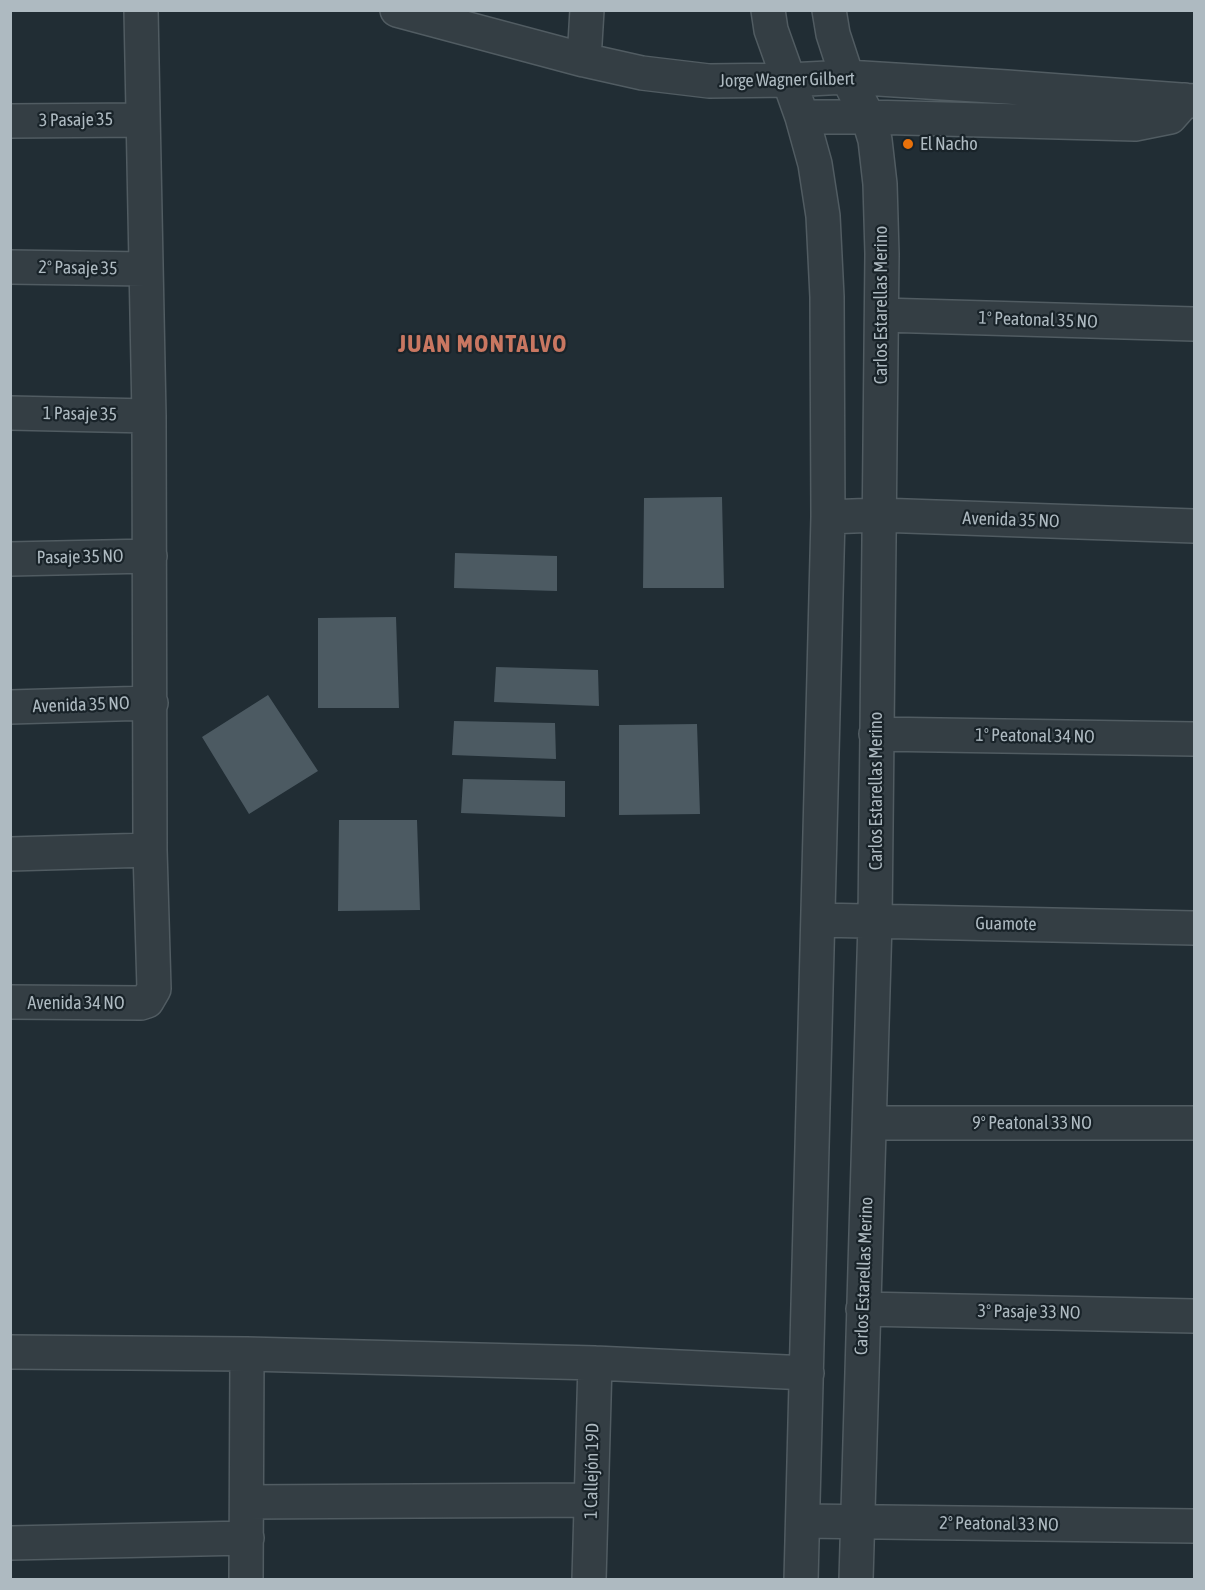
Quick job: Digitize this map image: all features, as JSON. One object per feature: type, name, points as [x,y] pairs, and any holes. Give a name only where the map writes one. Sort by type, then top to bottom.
[{"type":"street","points":[[10,854],[150,850],[149,416],[141,120],[141,10]]},
{"type":"street","points":[[584,60],[586,10]]},
{"type":"street","points":[[768,10],[779,58],[802,117],[815,164],[823,216],[827,297],[828,517],[801,1580]]},
{"type":"street","name":"Carlos Estarellas Merino","points":[[829,10],[833,34],[847,77],[868,117],[875,140],[880,184],[882,315],[874,922],[856,1580]]},
{"type":"street","name":"Jorge Wagner Gilbert","points":[[413,13],[584,60],[642,73],[709,81],[847,77],[1190,101]]},
{"type":"street","name":"Jorge Wagner Gilbert","points":[[802,117],[1135,124],[1170,117],[1190,101]]},
{"type":"street","name":"3 Pasaje 35","points":[[10,121],[141,120]]},
{"type":"street","name":"2° Pasaje 35","points":[[10,267],[146,269]]},
{"type":"street","name":"1° Peatonal 35 NO","points":[[882,315],[1194,324]]},
{"type":"street","name":"1 Pasaje 35","points":[[10,413],[149,416]]},
{"type":"street","name":"Avenida 35 NO","points":[[828,517],[879,515],[1194,526]]},
{"type":"street","name":"Pasaje 35 NO","points":[[10,559],[150,555]]},
{"type":"street","name":"Avenida 35 NO","points":[[10,708],[151,703]]},
{"type":"street","name":"1° Peatonal 34 NO","points":[[876,734],[1194,739]]},
{"type":"street","name":"Avenida 34 NO","points":[[10,1002],[147,1002],[154,989],[150,850]]},
{"type":"street","name":"Guamote","points":[[818,920],[1194,928]]},
{"type":"street","name":"9° Peatonal 33 NO","points":[[870,1123],[1194,1124]]},
{"type":"street","name":"3° Pasaje 33 NO","points":[[863,1309],[1194,1316]]},
{"type":"street","points":[[10,1352],[247,1354],[595,1363],[807,1373]]},
{"type":"street","points":[[246,1580],[247,1354]]},
{"type":"street","name":"1 Callejón 19D","points":[[589,1580],[595,1363]]},
{"type":"street","points":[[247,1502],[591,1500]]},
{"type":"street","name":"2° Peatonal 33 NO","points":[[803,1521],[1194,1526]]},
{"type":"street","points":[[10,1543],[247,1538]]},
{"type":"building","points":[[722,497],[724,588],[643,588],[644,498]]},
{"type":"building","points":[[455,553],[557,556],[557,591],[454,588]]},
{"type":"building","points":[[396,617],[399,708],[318,708],[318,618]]},
{"type":"building","points":[[496,667],[598,670],[599,706],[494,702]]},
{"type":"building","points":[[268,695],[318,771],[249,814],[202,737]]},
{"type":"building","points":[[454,721],[555,723],[556,759],[452,755]]},
{"type":"building","points":[[697,724],[700,814],[619,815],[619,725]]},
{"type":"building","points":[[463,779],[565,781],[565,817],[461,813]]},
{"type":"building","points":[[339,820],[417,820],[420,910],[338,911]]},
{"type":"place","name":"El Nacho","points":[[908,144]]},
{"type":"district","name":"JUAN MONTALVO","points":[[483,344]]}]
